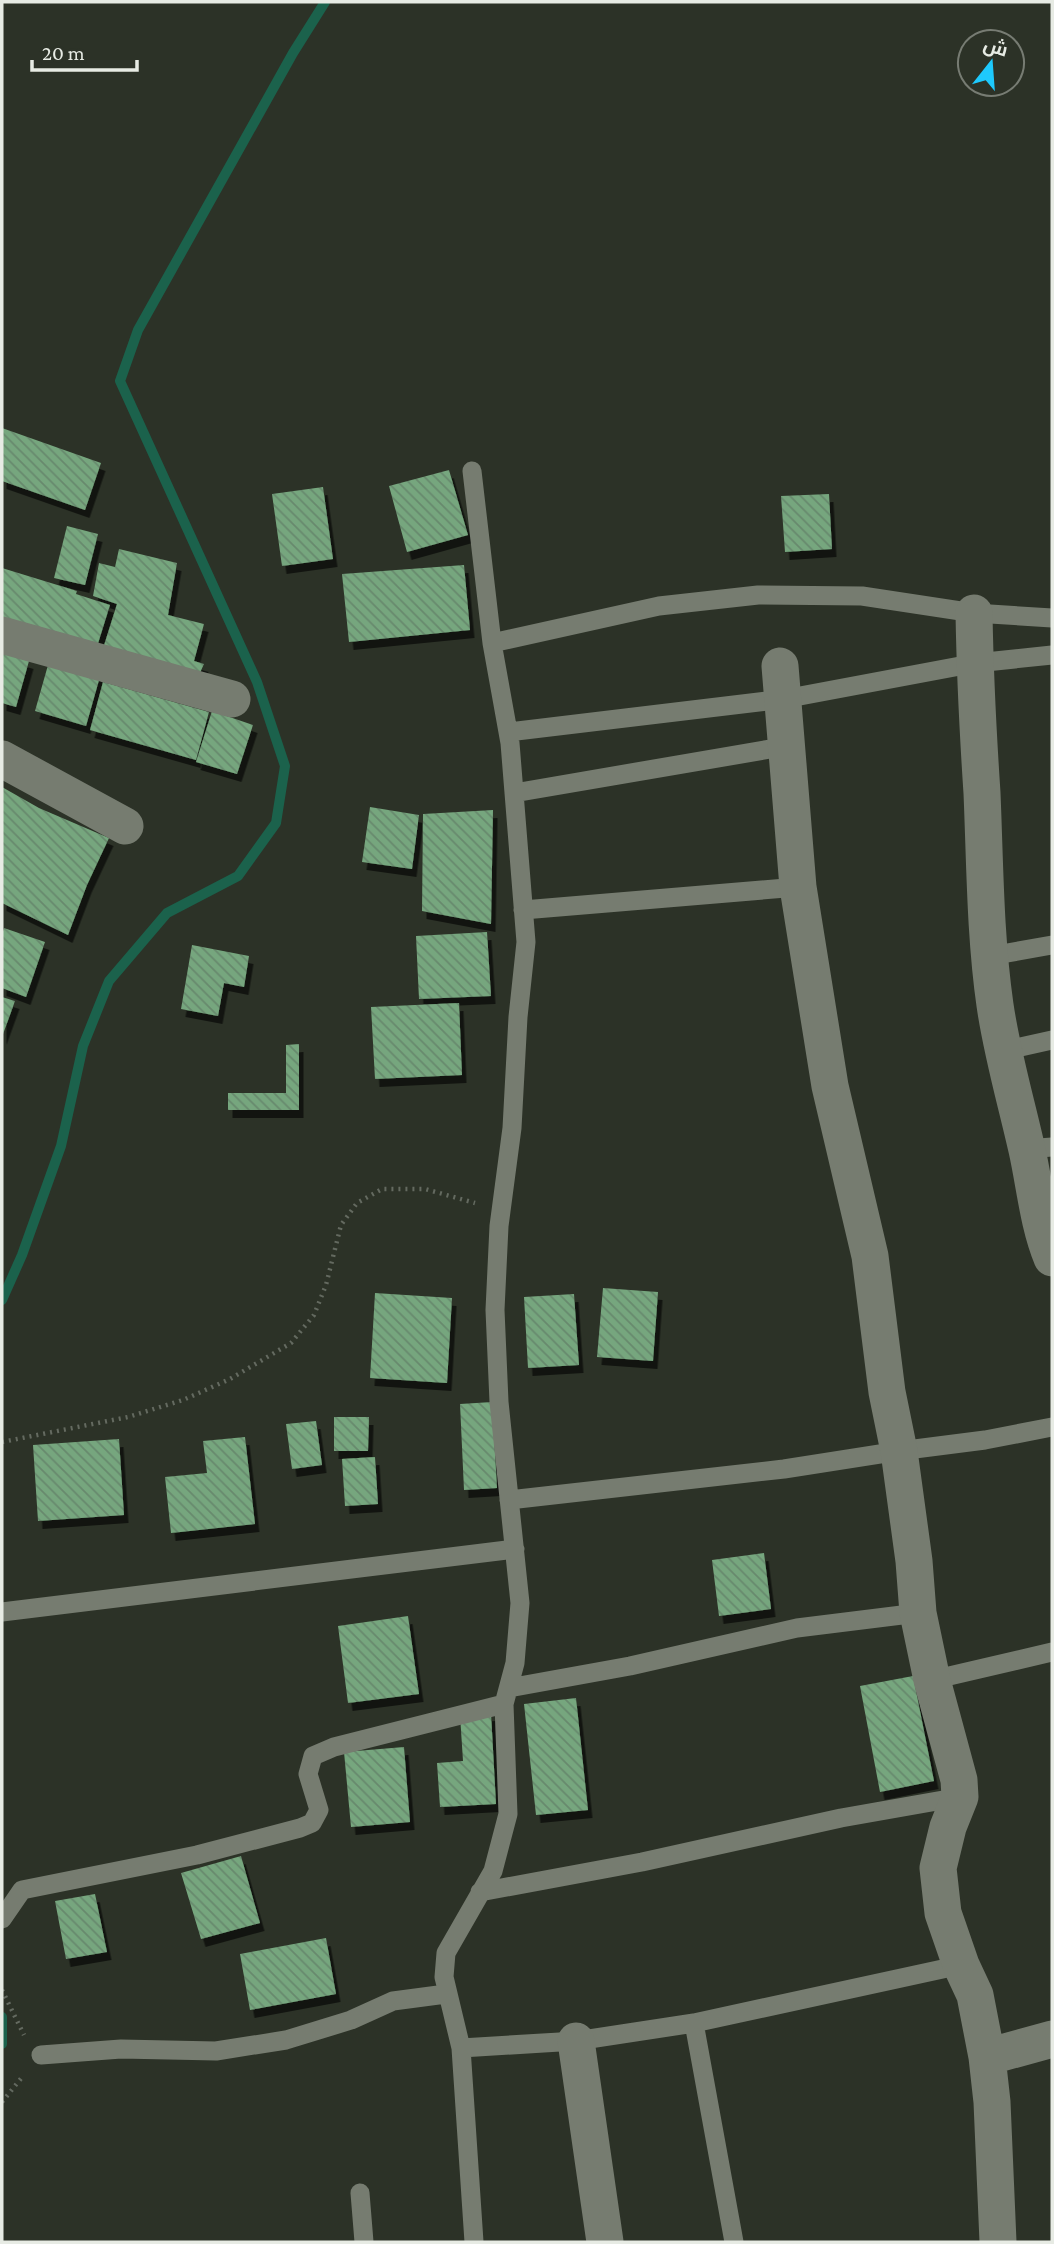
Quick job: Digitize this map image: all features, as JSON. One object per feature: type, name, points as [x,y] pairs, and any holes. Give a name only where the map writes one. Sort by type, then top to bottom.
[{"type":"street","points":[[974,613],[976,714],[990,957],[1003,1051],[1039,1148],[1044,1238],[1052,1258]]},
{"type":"street","points":[[2,635],[232,699]]},
{"type":"street","points":[[782,683],[798,887],[831,1086],[870,1256],[887,1392],[899,1451],[915,1562],[918,1613],[932,1680],[959,1780],[960,1797],[942,1846],[938,1868],[943,1913],[961,1965],[975,1995],[987,2057],[992,2102],[998,2242]]},
{"type":"street","points":[[2,759],[125,825]]},
{"type":"street","points":[[987,2057],[1052,2039]]},
{"type":"street","points":[[576,2040],[606,2242]]},
{"type":"lane","points":[[472,471],[492,643],[508,732],[526,942],[518,1017],[512,1128],[499,1226],[495,1323],[499,1402],[520,1603],[515,1663],[506,1696],[508,1814],[493,1871],[446,1953],[443,1977],[461,2048],[474,2242]]},
{"type":"lane","points":[[492,643],[659,606],[758,595],[862,596],[974,613],[1052,618]]},
{"type":"lane","points":[[508,732],[782,683],[1052,655]]},
{"type":"lane","points":[[514,793],[788,746]]},
{"type":"lane","points":[[523,911],[798,887]]},
{"type":"lane","points":[[990,957],[1052,945]]},
{"type":"lane","points":[[1003,1051],[1052,1040]]},
{"type":"lane","points":[[509,1500],[784,1469],[985,1440],[1052,1427]]},
{"type":"lane","points":[[2,1612],[515,1549]]},
{"type":"lane","points":[[2,1919],[22,1890],[197,1855],[312,1823],[318,1810],[308,1774],[313,1756],[334,1747],[506,1696],[630,1665],[797,1628],[918,1613]]},
{"type":"lane","points":[[932,1680],[1052,1652]]},
{"type":"lane","points":[[480,1892],[642,1862],[841,1818],[960,1797]]},
{"type":"lane","points":[[461,2048],[576,2040],[694,2023],[961,1965]]},
{"type":"lane","points":[[41,2055],[121,2049],[216,2050],[286,2040],[351,2020],[393,2001],[446,1994]]},
{"type":"lane","points":[[694,2023],[734,2242]]},
{"type":"lane","points":[[360,2193],[364,2242]]},
{"type":"path","points":[[2,1442],[128,1417],[183,1400],[230,1379],[291,1343],[314,1315],[327,1286],[341,1225],[357,1203],[382,1189],[425,1189],[501,1210]]},
{"type":"path","points":[[2,1990],[25,2038],[41,2055],[2,2102]]},
{"type":"building","points":[[2,428],[101,463],[85,510],[2,481]]},
{"type":"building","points":[[449,470],[468,535],[407,552],[389,486]]},
{"type":"building","points":[[323,487],[333,559],[282,566],[272,494]]},
{"type":"building","points":[[829,494],[832,549],[785,552],[781,496]]},
{"type":"building","points":[[67,526],[98,534],[85,585],[54,578]]},
{"type":"building","points":[[119,549],[177,563],[168,615],[204,624],[194,661],[204,664],[198,677],[101,655],[117,604],[93,596],[99,563],[115,567]]},
{"type":"building","points":[[464,565],[470,630],[349,642],[342,574]]},
{"type":"building","points":[[2,568],[77,591],[76,594],[110,605],[95,653],[2,623]]},
{"type":"building","points":[[2,653],[29,661],[16,707],[2,703]]},
{"type":"building","points":[[50,658],[101,673],[86,726],[35,711]]},
{"type":"building","points":[[103,682],[209,712],[196,760],[90,730]]},
{"type":"building","points":[[212,711],[253,725],[237,774],[196,762]]},
{"type":"building","points":[[2,787],[39,808],[109,838],[68,935],[2,903]]},
{"type":"building","points":[[370,807],[419,815],[412,869],[362,862]]},
{"type":"building","points":[[493,810],[491,924],[422,911],[423,814]]},
{"type":"building","points":[[4,928],[45,942],[26,997],[2,988]]},
{"type":"building","points":[[487,932],[491,996],[419,999],[416,936]]},
{"type":"building","points":[[192,945],[249,956],[244,987],[224,983],[218,1016],[181,1009]]},
{"type":"building","points":[[2,997],[15,1001],[2,1037]]},
{"type":"building","points":[[459,1003],[462,1075],[375,1079],[371,1007]]},
{"type":"building","points":[[299,1044],[299,1110],[228,1110],[228,1093],[286,1093],[286,1045]]},
{"type":"building","points":[[603,1288],[658,1292],[653,1361],[597,1357]]},
{"type":"building","points":[[375,1293],[452,1298],[447,1383],[370,1378]]},
{"type":"building","points":[[574,1294],[579,1365],[528,1368],[524,1297]]},
{"type":"building","points":[[492,1402],[497,1488],[464,1490],[460,1404]]},
{"type":"building","points":[[334,1417],[369,1417],[368,1451],[334,1451]]},
{"type":"building","points":[[316,1421],[322,1465],[292,1469],[286,1424]]},
{"type":"building","points":[[245,1437],[255,1524],[171,1533],[165,1477],[207,1473],[203,1441]]},
{"type":"building","points":[[119,1439],[124,1515],[38,1521],[33,1445]]},
{"type":"building","points":[[375,1457],[378,1504],[345,1506],[342,1459]]},
{"type":"building","points":[[764,1553],[771,1609],[719,1616],[712,1560]]},
{"type":"building","points":[[408,1616],[419,1694],[348,1703],[338,1626]]},
{"type":"building","points":[[913,1676],[934,1781],[880,1792],[860,1686]]},
{"type":"building","points":[[576,1698],[588,1810],[536,1815],[524,1704]]},
{"type":"building","points":[[491,1713],[496,1804],[440,1807],[437,1763],[463,1761],[460,1715]]},
{"type":"building","points":[[404,1747],[410,1822],[351,1827],[344,1752]]},
{"type":"building","points":[[241,1856],[260,1923],[201,1939],[181,1873]]},
{"type":"building","points":[[95,1894],[107,1952],[66,1959],[55,1901]]},
{"type":"building","points":[[326,1938],[336,1994],[250,2010],[240,1954]]},
{"type":"waterway","points":[[2,1300],[22,1255],[61,1146],[83,1046],[109,981],[167,913],[238,876],[276,823],[285,766],[257,682],[120,381],[138,330],[293,53],[325,2]]},
{"type":"waterway","points":[[2,2017],[2,2044]]}]
